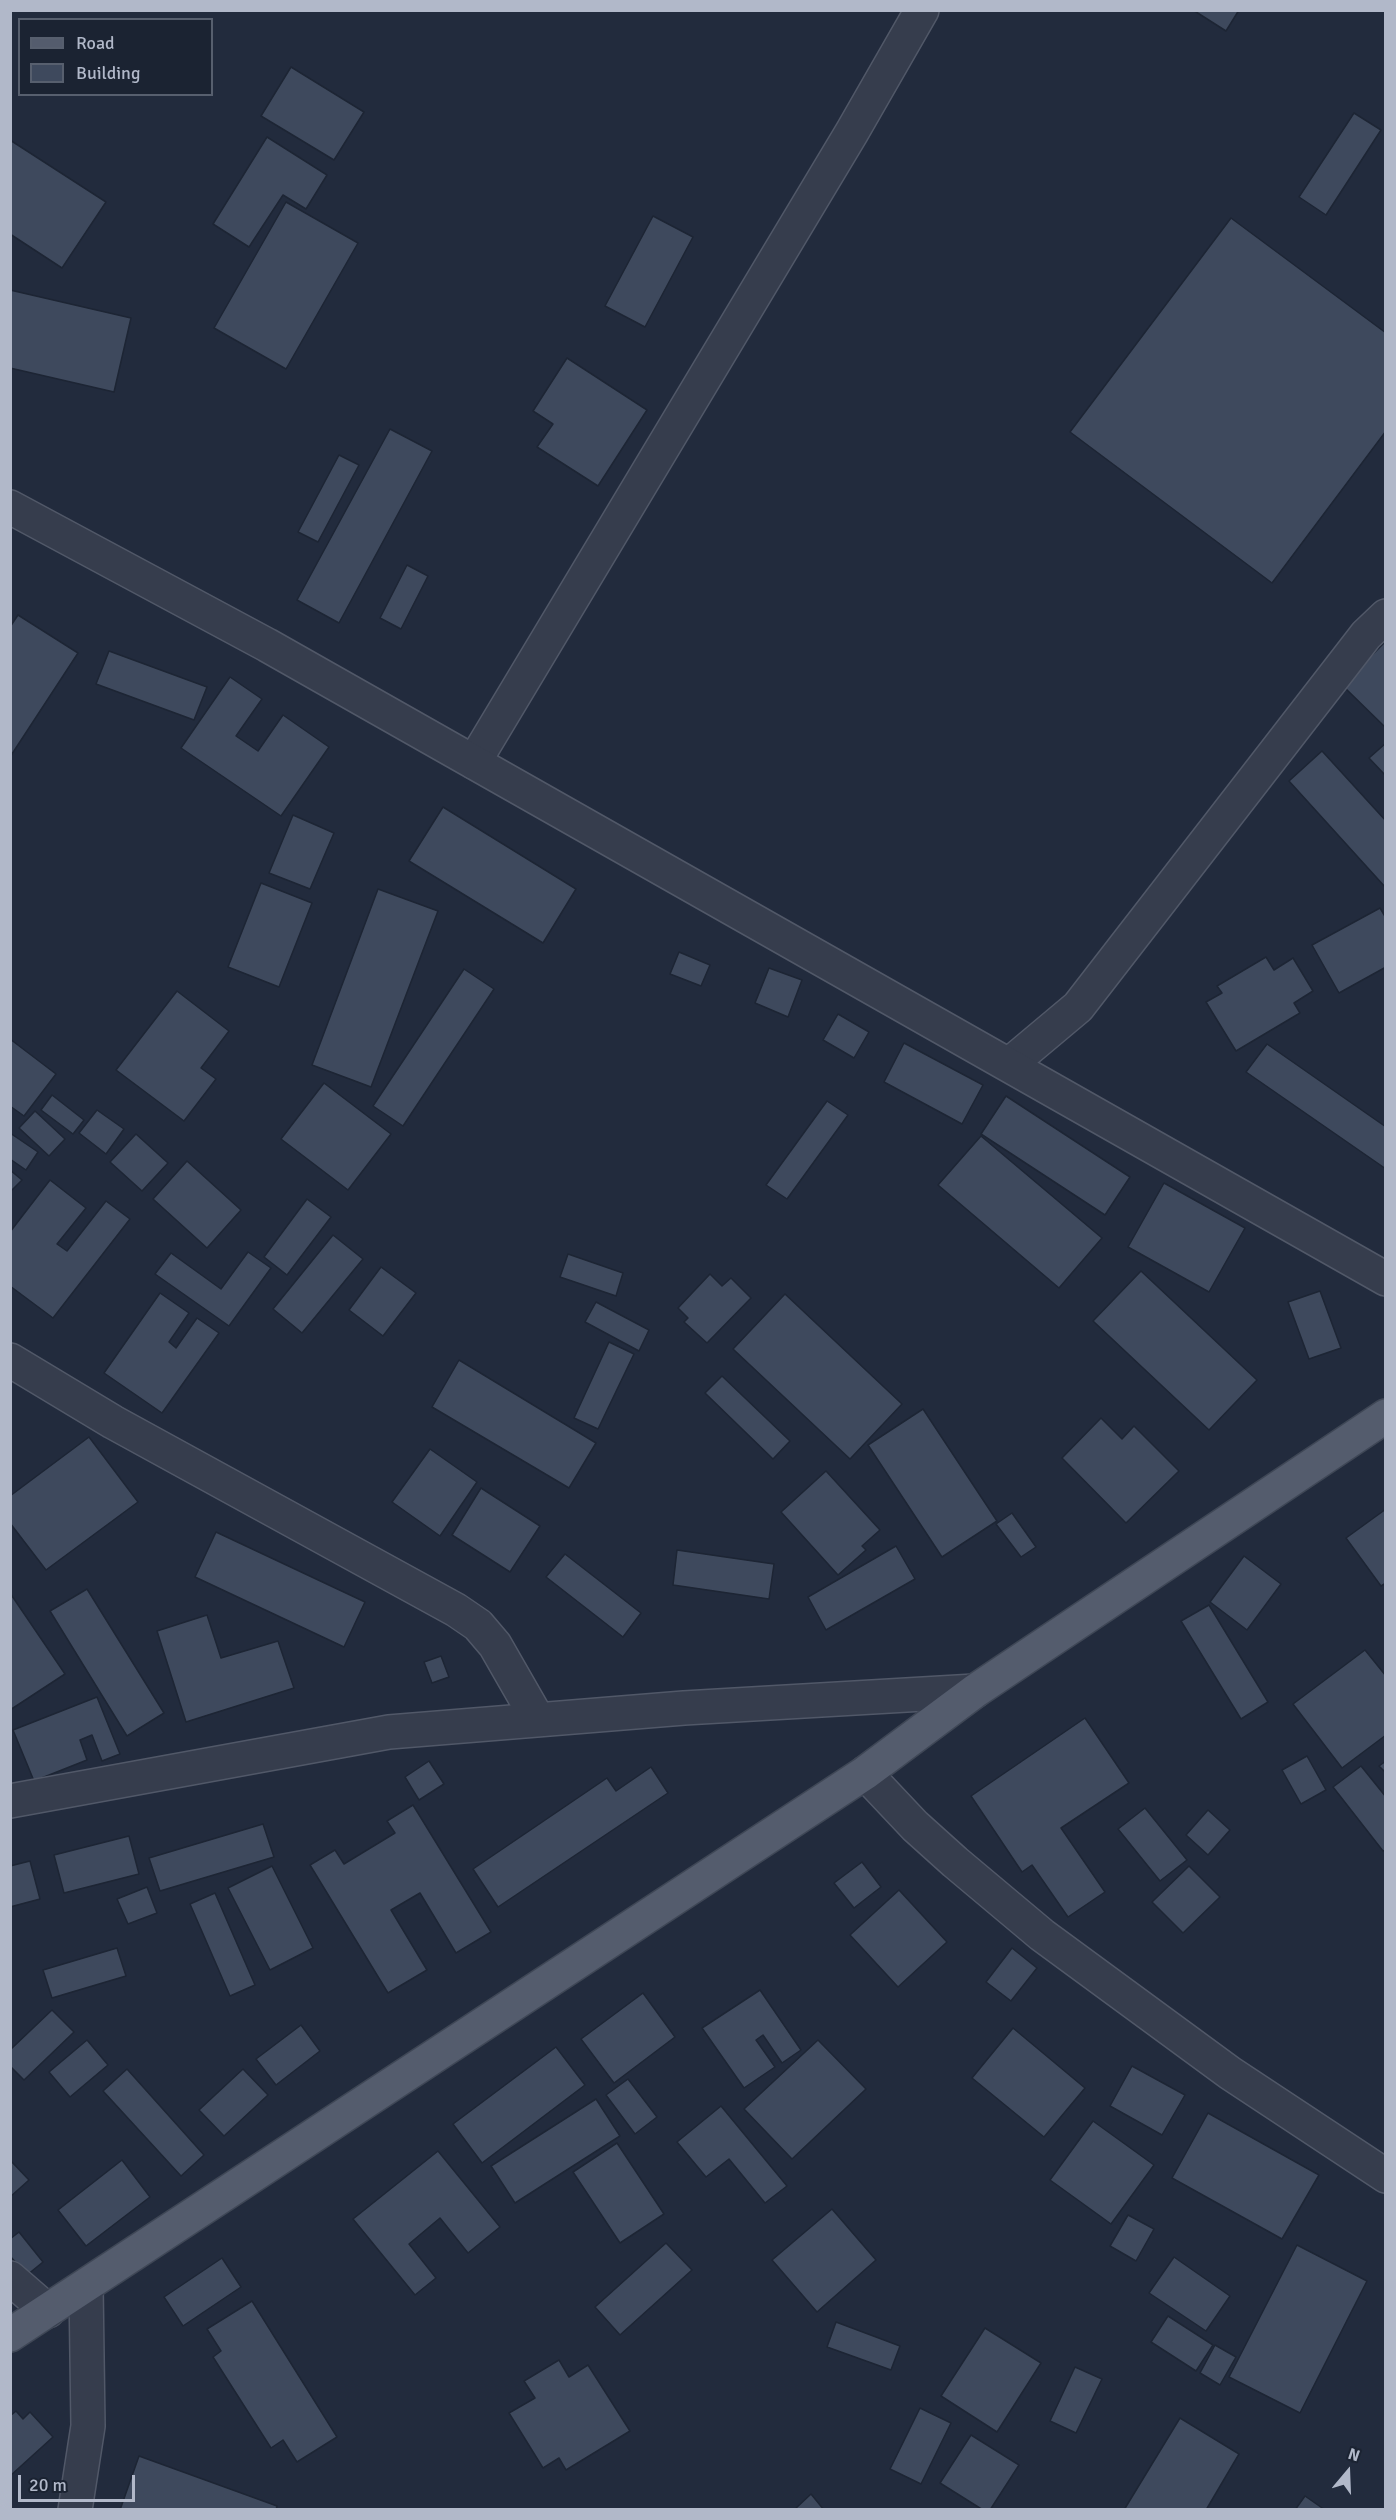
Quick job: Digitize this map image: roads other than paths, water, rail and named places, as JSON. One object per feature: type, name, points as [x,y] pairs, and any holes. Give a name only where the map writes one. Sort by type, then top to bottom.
[{"type":"main road","points":[[10,2335],[865,1773],[975,1690],[1386,1416]]},
{"type":"street","points":[[474,762],[852,132],[922,10]]},
{"type":"street","points":[[10,507],[267,645],[1386,1279]]},
{"type":"street","points":[[1010,1064],[1078,1007],[1366,635],[1386,616]]},
{"type":"street","points":[[10,1360],[113,1422],[456,1610],[478,1626],[495,1645],[538,1720]]},
{"type":"street","points":[[10,1801],[389,1732],[684,1708],[975,1690]]},
{"type":"street","points":[[865,1773],[923,1833],[1042,1935],[1230,2073],[1386,2176]]},
{"type":"street","points":[[10,2278],[48,2311]]},
{"type":"street","points":[[75,2510],[88,2426],[87,2286]]}]
